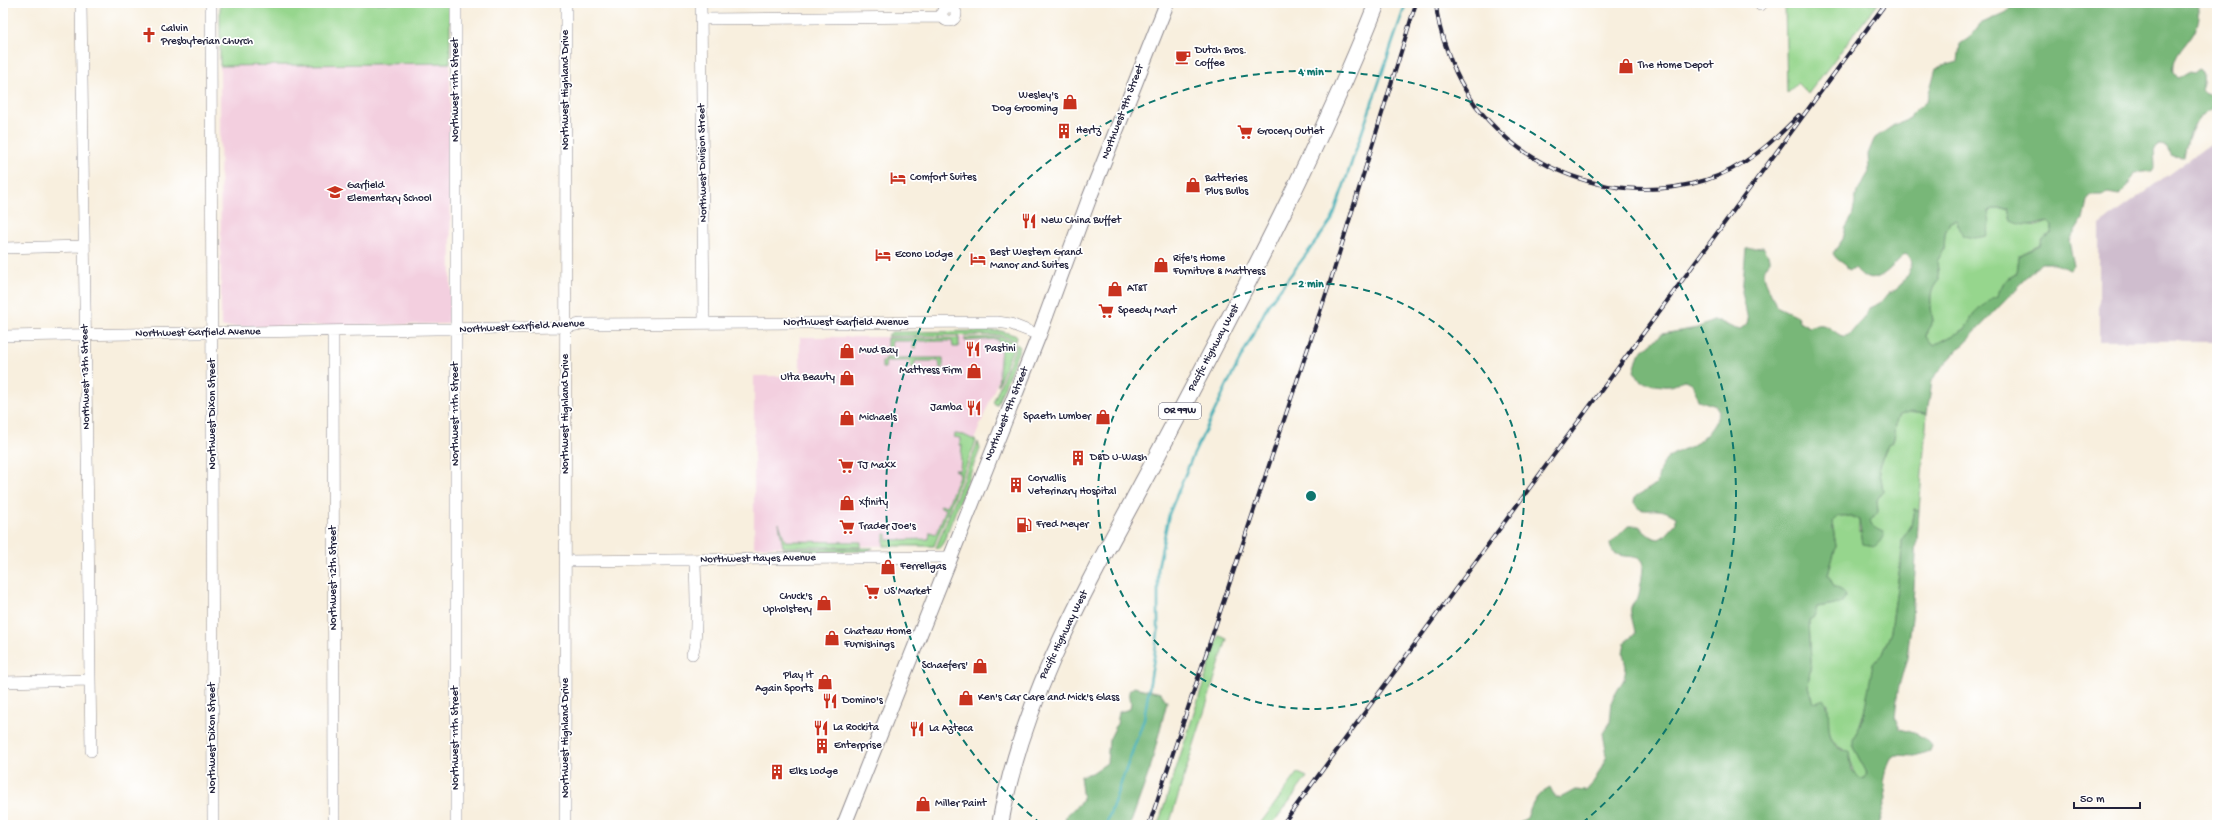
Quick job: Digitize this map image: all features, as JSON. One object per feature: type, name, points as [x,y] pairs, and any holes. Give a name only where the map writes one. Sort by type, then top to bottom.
[{"type":"highway","name":"Pacific Highway West","points":[[1000,825],[1010,776],[1022,733],[1053,657],[1280,222],[1338,100],[1377,3]]},
{"type":"main road","name":"Northwest 9th Street","points":[[844,825],[1039,335],[1067,256],[1167,3]]},
{"type":"street","name":"Northwest 13th Street","points":[[80,3],[91,751]]},
{"type":"street","name":"Northwest Dixon Street","points":[[211,3],[213,825]]},
{"type":"street","name":"Northwest 11th Street","points":[[456,3],[456,825]]},
{"type":"street","name":"Northwest Highland Drive","points":[[565,825],[566,3]]},
{"type":"street","name":"Northwest Division Street","points":[[701,3],[704,323]]},
{"type":"street","points":[[701,19],[942,17]]},
{"type":"street","points":[[3,248],[84,246]]},
{"type":"street","name":"Northwest Garfield Avenue","points":[[3,336],[455,330],[566,327],[581,324],[997,322],[1011,324],[1039,335]]},
{"type":"street","name":"Northwest 12th Street","points":[[333,332],[334,825]]},
{"type":"street","name":"Northwest Hayes Avenue","points":[[566,561],[950,557]]},
{"type":"street","points":[[692,654],[695,649],[696,633],[695,560]]},
{"type":"street","points":[[3,682],[90,680]]},
{"type":"shaded area","name":"Garfield Elementary School","points":[[450,63],[451,319],[449,322],[446,324],[224,327],[221,325],[220,66]]},
{"type":"shaded area","points":[[2217,139],[2217,341],[2099,341],[2099,225]]},
{"type":"shaded area","points":[[800,337],[1000,337],[1013,343],[932,545],[754,547],[754,376],[800,376]]},
{"type":"green space","points":[[220,3],[450,3],[450,63],[220,66]]},
{"type":"green space","points":[[1785,3],[1878,3],[1808,94],[1797,83],[1787,94]]},
{"type":"green space","points":[[2014,3],[2198,3],[2199,15],[2197,25],[2193,34],[2177,56],[2174,64],[2174,73],[2178,78],[2188,72],[2194,73],[2199,69],[2203,79],[2201,90],[2205,94],[2216,95],[2214,107],[2200,118],[2193,128],[2186,146],[2184,157],[2172,156],[2166,146],[2159,145],[2154,149],[2155,166],[2152,171],[2134,173],[2127,188],[2119,195],[2108,193],[2102,195],[2091,195],[2087,201],[2083,219],[2069,241],[2074,266],[2070,270],[2053,263],[2041,263],[1937,372],[1932,381],[1927,414],[1911,412],[1899,414],[1893,441],[1888,444],[1879,466],[1883,490],[1877,500],[1878,512],[1870,521],[1873,527],[1884,532],[1880,542],[1875,546],[1863,544],[1859,520],[1855,518],[1841,516],[1832,522],[1836,546],[1828,575],[1834,586],[1844,592],[1845,598],[1841,603],[1817,607],[1814,617],[1809,620],[1811,663],[1808,686],[1813,703],[1824,699],[1828,709],[1829,728],[1832,740],[1838,748],[1849,752],[1852,770],[1859,779],[1864,778],[1867,773],[1853,747],[1853,740],[1863,718],[1873,664],[1882,654],[1891,631],[1900,566],[1901,541],[1911,526],[1914,509],[1919,510],[1912,618],[1907,657],[1898,690],[1895,718],[1900,729],[1917,734],[1925,739],[1931,746],[1929,751],[1915,756],[1895,755],[1891,758],[1887,767],[1884,783],[1886,798],[1878,825],[1514,825],[1527,818],[1535,800],[1541,793],[1550,787],[1555,797],[1560,798],[1575,790],[1586,791],[1594,782],[1607,756],[1603,733],[1610,723],[1612,700],[1624,679],[1626,667],[1623,653],[1625,642],[1635,634],[1631,616],[1631,607],[1639,595],[1643,564],[1643,561],[1639,558],[1615,553],[1610,544],[1628,526],[1639,526],[1653,538],[1659,539],[1664,536],[1676,523],[1676,517],[1670,513],[1660,510],[1644,510],[1638,508],[1634,501],[1636,496],[1657,484],[1660,471],[1665,461],[1674,454],[1694,445],[1704,437],[1718,416],[1719,411],[1716,406],[1698,400],[1693,384],[1689,381],[1683,380],[1674,385],[1666,386],[1641,382],[1634,371],[1639,354],[1662,334],[1697,328],[1713,321],[1719,321],[1735,329],[1740,329],[1746,325],[1748,320],[1742,292],[1746,249],[1763,247],[1769,258],[1764,274],[1765,279],[1776,306],[1797,316],[1799,321],[1809,327],[1816,325],[1827,326],[1843,336],[1850,333],[1864,317],[1869,308],[1880,303],[1888,293],[1900,286],[1912,263],[1910,257],[1905,254],[1887,272],[1871,279],[1865,277],[1855,268],[1849,270],[1834,256],[1833,253],[1843,239],[1846,227],[1852,217],[1857,192],[1869,172],[1868,154],[1873,142],[1875,138],[1894,125],[1910,118],[1913,112],[1927,100],[1936,68],[1958,62],[1960,44],[1969,38],[1980,24],[2007,12]],"holes":[[[1993,209],[2009,209],[2012,221],[2026,225],[2048,222],[2052,226],[2052,233],[2042,240],[2040,246],[2018,256],[2016,274],[2005,280],[1997,296],[1987,301],[1974,314],[1965,329],[1933,346],[1926,337],[1927,331],[1933,321],[1931,294],[1939,280],[1937,261],[1944,250],[1945,233],[1950,222],[1956,220],[1963,236],[1975,238],[1987,236],[1990,224],[1988,212]]]},
{"type":"green space","points":[[1993,209],[2009,209],[2012,221],[2036,226],[2048,222],[2052,226],[2052,233],[2042,240],[2040,245],[2018,256],[2016,274],[2005,280],[1997,296],[1987,301],[1974,314],[1965,329],[1933,346],[1926,337],[1927,331],[1933,321],[1931,294],[1939,280],[1937,261],[1944,250],[1945,233],[1950,222],[1956,220],[1960,225],[1988,219],[1988,212]]},
{"type":"green space","points":[[1001,331],[1017,336],[1016,341],[1001,335],[887,336],[892,332]]},
{"type":"green space","points":[[1001,337],[1015,343],[998,385],[1001,348],[1005,348],[1005,342],[998,342],[998,339],[965,341],[965,338]]},
{"type":"green space","points":[[887,338],[959,338],[959,347],[953,347],[952,341],[917,341],[916,348],[913,348],[913,341],[892,341],[891,348],[887,348]]},
{"type":"green space","points":[[1017,344],[1020,347],[997,405],[993,403]]},
{"type":"green space","points":[[885,358],[943,358],[943,368],[940,368],[939,361],[915,361],[914,368],[911,368],[910,361],[886,361],[885,368],[882,368],[882,362]]},
{"type":"green space","points":[[1905,412],[1927,414],[1919,510],[1914,509],[1911,526],[1901,541],[1900,566],[1891,631],[1882,654],[1873,664],[1869,695],[1853,747],[1867,773],[1864,778],[1858,779],[1844,749],[1838,747],[1831,737],[1828,724],[1828,704],[1819,702],[1813,704],[1808,686],[1811,663],[1809,620],[1814,617],[1817,607],[1836,604],[1844,592],[1834,586],[1828,575],[1836,546],[1832,522],[1838,517],[1848,516],[1859,520],[1859,532],[1873,527],[1870,521],[1878,512],[1877,500],[1883,490],[1879,466],[1888,444],[1893,441],[1898,417]]},
{"type":"green space","points":[[955,434],[964,435],[976,441],[934,546],[884,546],[884,534],[887,534],[887,540],[929,539],[930,532],[936,534],[946,509],[940,507],[941,505],[947,507],[960,473],[954,470],[960,470],[962,445],[960,445],[960,438],[954,437]]},
{"type":"green space","points":[[978,442],[980,449],[943,543],[939,548],[936,548]]},
{"type":"green space","points":[[779,523],[785,541],[861,542],[861,547],[783,547]]},
{"type":"green space","points":[[873,548],[868,551],[788,552],[783,549]]},
{"type":"green space","points":[[1219,635],[1227,639],[1169,825],[1158,825]]},
{"type":"green space","points":[[1134,687],[1161,693],[1167,702],[1150,769],[1130,825],[1064,825],[1066,816],[1083,800],[1080,776],[1092,773],[1107,763],[1109,740],[1117,724],[1119,712],[1130,709],[1131,703],[1129,691]]},
{"type":"green space","points":[[1298,773],[1307,777],[1272,825],[1259,825]]},
{"type":"waterway","points":[[1106,825],[1144,719],[1158,633],[1158,567],[1169,514],[1191,460],[1268,305],[1332,220],[1406,3]]},
{"type":"railway","points":[[1149,825],[1334,270],[1416,3]]},
{"type":"railway","points":[[1436,3],[1437,16],[1448,53],[1465,90],[1489,121],[1518,147],[1552,168],[1588,181],[1627,188],[1667,188],[1706,180],[1733,169],[1757,154],[1799,115]]},
{"type":"railway","points":[[1282,825],[1886,3]]},
{"type":"place","name":"Calvin Presbyterian Church","points":[[149,35]]},
{"type":"place","name":"Dutch Bros. Coffee","points":[[1183,57]]},
{"type":"place","name":"The Home Depot","points":[[1626,66]]},
{"type":"place","name":"Wesley's Dog Grooming","points":[[1070,102]]},
{"type":"place","name":"Hertz","points":[[1064,131]]},
{"type":"place","name":"Grocery Outlet","points":[[1245,132]]},
{"type":"place","name":"Comfort Suites","points":[[898,178]]},
{"type":"place","name":"Batteries Plus Bulbs","points":[[1193,185]]},
{"type":"place","name":"Garfield Elementary School","points":[[335,192]]},
{"type":"place","name":"New China Buffet","points":[[1029,221]]},
{"type":"place","name":"Econo Lodge","points":[[883,255]]},
{"type":"place","name":"Best Western Grand Manor and Suites","points":[[978,259]]},
{"type":"place","name":"Rife's Home Furniture & Mattress","points":[[1161,265]]},
{"type":"place","name":"AT&T","points":[[1115,289]]},
{"type":"place","name":"Speedy Mart","points":[[1106,311]]},
{"type":"place","name":"Pastini","points":[[973,349]]},
{"type":"place","name":"Mud Bay","points":[[847,351]]},
{"type":"place","name":"Mattress Firm","points":[[974,371]]},
{"type":"place","name":"Ulta Beauty","points":[[847,378]]},
{"type":"place","name":"Jamba","points":[[974,408]]},
{"type":"place","name":"Spaeth Lumber","points":[[1103,417]]},
{"type":"place","name":"Michaels","points":[[847,418]]},
{"type":"place","name":"D&D U-Wash","points":[[1078,458]]},
{"type":"place","name":"TJ Maxx","points":[[846,466]]},
{"type":"place","name":"Corvallis Veterinary Hospital","points":[[1016,485]]},
{"type":"place","name":"Xfinity","points":[[847,503]]},
{"type":"place","name":"Fred Meyer","points":[[1024,525]]},
{"type":"place","name":"Trader Joe's","points":[[847,527]]},
{"type":"place","name":"Ferrellgas","points":[[888,567]]},
{"type":"place","name":"US Market","points":[[872,592]]},
{"type":"place","name":"Chuck's Upholstery","points":[[824,603]]},
{"type":"place","name":"Chateau Home Furnishings","points":[[832,638]]},
{"type":"place","name":"Schaefers'","points":[[980,666]]},
{"type":"place","name":"Play It Again Sports","points":[[825,682]]},
{"type":"place","name":"Ken's Car Care and Mick's Glass","points":[[966,698]]},
{"type":"place","name":"Domino's","points":[[830,701]]},
{"type":"place","name":"La Rockita","points":[[821,728]]},
{"type":"place","name":"La Azteca","points":[[917,729]]},
{"type":"place","name":"Enterprise","points":[[822,746]]},
{"type":"place","name":"Elks Lodge","points":[[777,772]]},
{"type":"place","name":"Miller Paint","points":[[923,804]]}]
